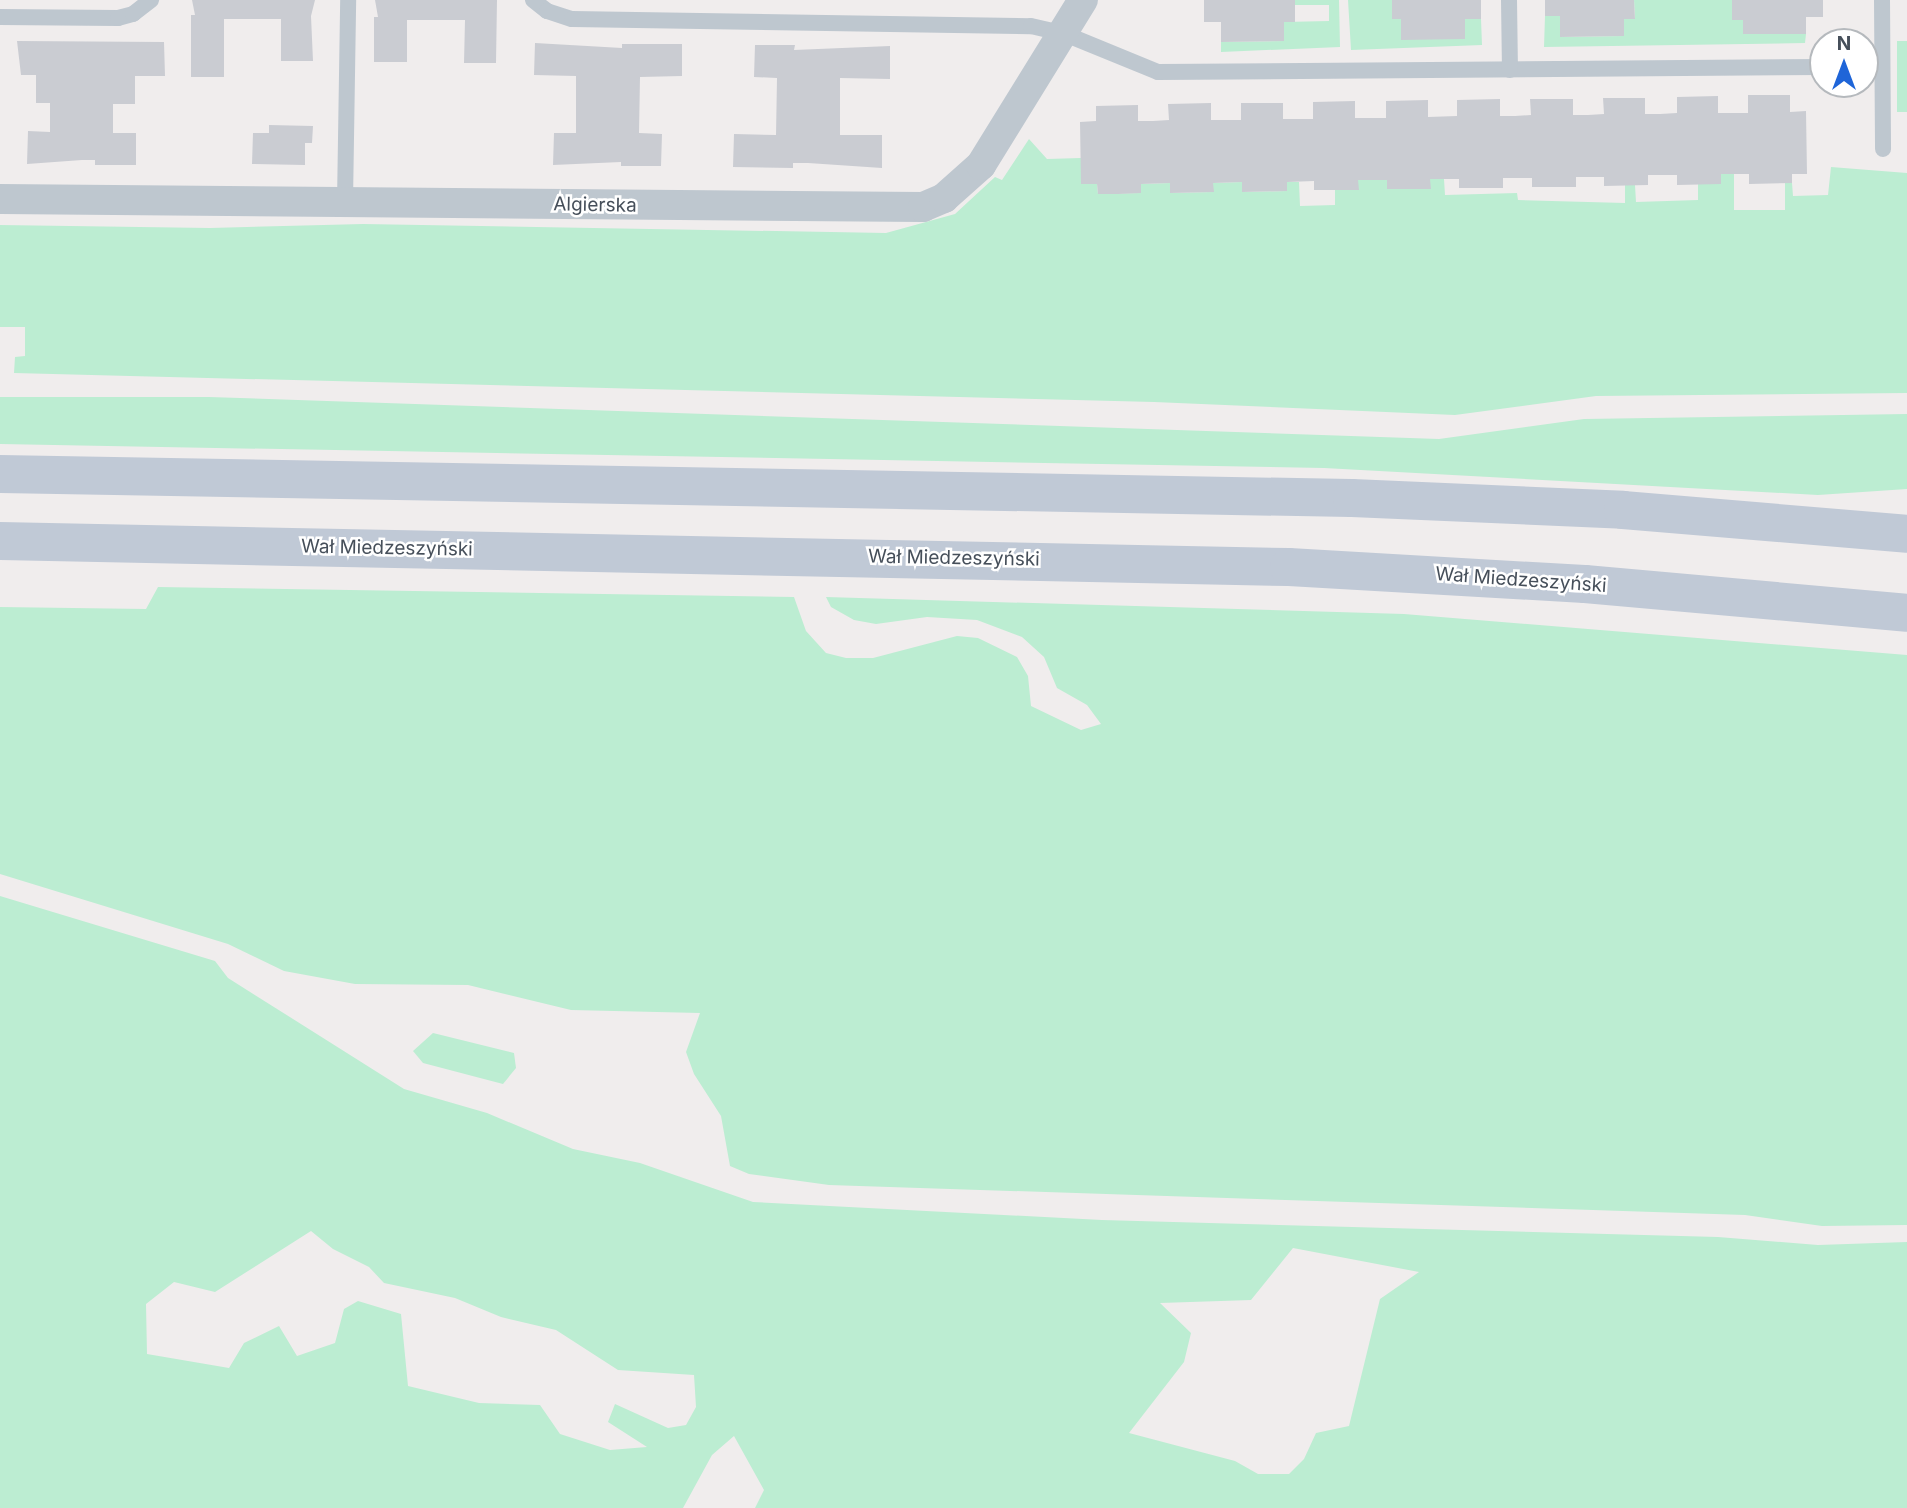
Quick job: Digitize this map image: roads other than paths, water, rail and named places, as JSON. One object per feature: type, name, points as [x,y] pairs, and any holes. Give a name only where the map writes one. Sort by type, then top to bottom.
[{"type":"main road","points":[[0,474],[1352,498],[1623,510],[1907,534]]},
{"type":"main road","name":"Wał Miedzeszyński","points":[[0,541],[1265,566],[1585,584],[1907,613]]},
{"type":"street","name":"Algierska","points":[[0,199],[923,207],[944,198],[981,165],[1065,34],[1083,0]]},
{"type":"lane","points":[[0,17],[118,18],[133,14],[151,0]]},
{"type":"lane","points":[[345,202],[348,0]]},
{"type":"lane","points":[[533,0],[547,11],[572,19],[1031,26],[1065,34],[1158,72],[1809,66]]},
{"type":"lane","points":[[1509,0],[1510,70]]},
{"type":"lane","points":[[1882,0],[1883,149]]}]
